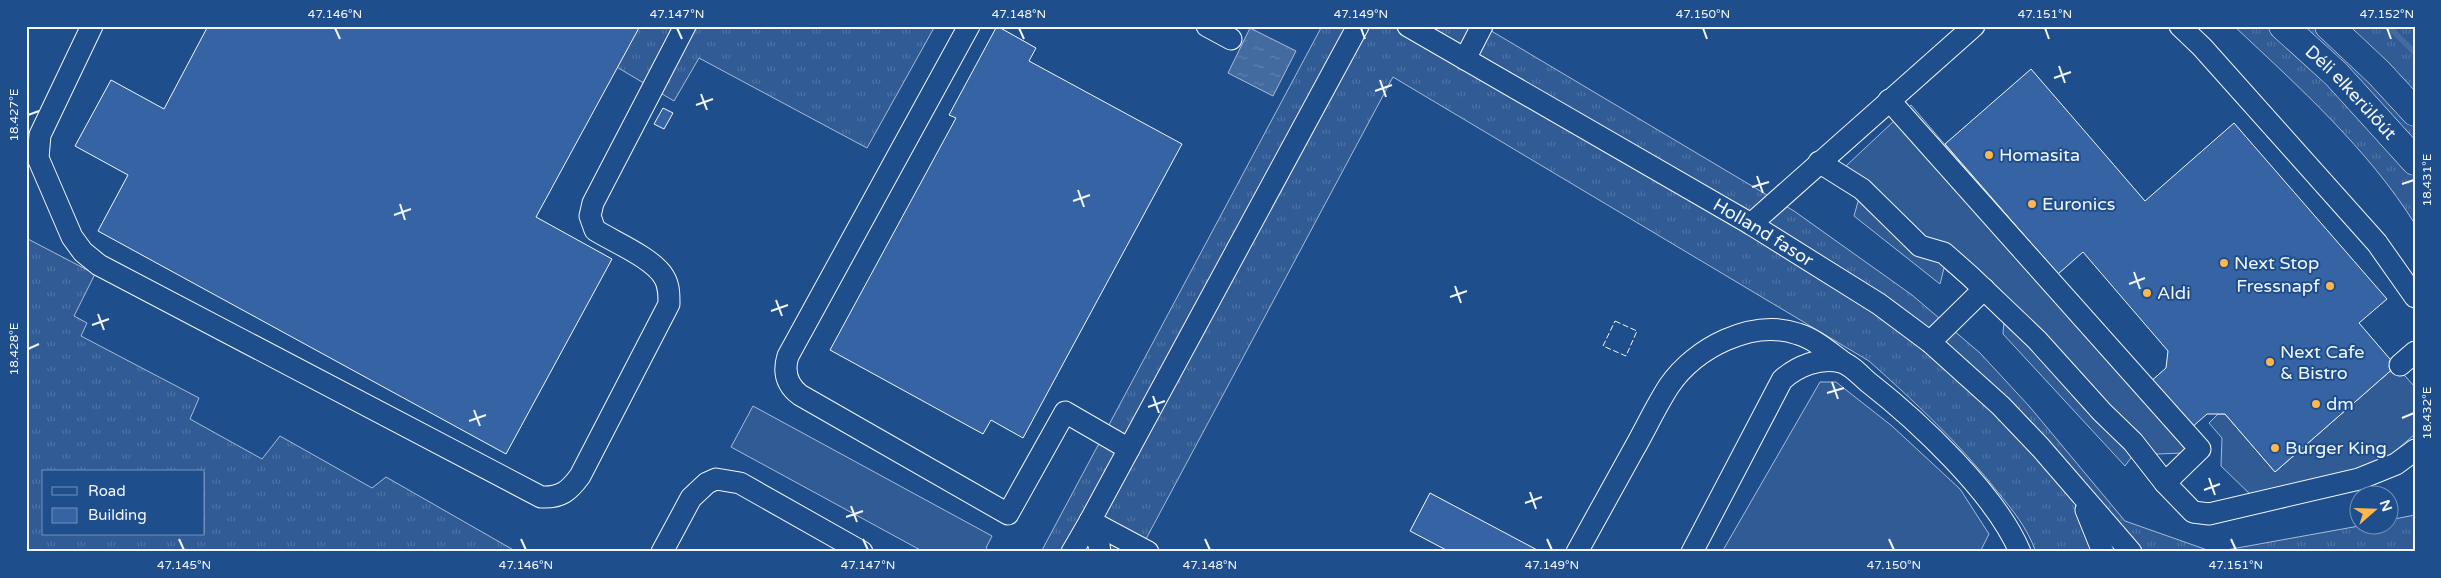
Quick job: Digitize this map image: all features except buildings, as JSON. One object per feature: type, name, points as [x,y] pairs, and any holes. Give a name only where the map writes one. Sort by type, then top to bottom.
[{"type":"main road","name":"Déli elkerülőút","points":[[2282,26],[2336,74],[2415,161]]},
{"type":"main road","name":"Déli elkerülőút","points":[[2329,26],[2379,73],[2415,112]]},
{"type":"street","points":[[92,26],[40,135],[38,158],[72,237],[83,252],[98,265],[541,497],[555,498],[568,491],[580,476],[669,304],[669,290],[664,276],[655,266],[595,230],[590,216],[592,203],[685,26]]},
{"type":"street","points":[[969,26],[788,356],[786,374],[789,383],[800,396],[1008,514],[1065,412],[1129,449]]},
{"type":"street","points":[[1207,26],[1231,39]]},
{"type":"street","points":[[1072,552],[1358,26]]},
{"type":"street","name":"Holland fasor","points":[[1408,26],[1752,224],[1879,304],[1930,342],[2001,406],[2132,552]]},
{"type":"street","points":[[1465,59],[1482,26]]},
{"type":"street","points":[[1752,224],[1819,162],[1974,26]]},
{"type":"street","points":[[2180,26],[2202,47],[2371,236],[2399,271],[2415,296]]},
{"type":"street","points":[[1889,100],[2200,448],[2164,483]]},
{"type":"street","points":[[1819,162],[1862,189],[1920,246],[1944,253],[1984,289],[2037,340],[2102,412],[2133,442],[2164,483],[2193,512],[2210,514],[2359,479],[2396,464],[2415,450]]},
{"type":"street","points":[[1930,342],[1984,289]]},
{"type":"street","points":[[1577,552],[1670,386],[1698,356],[1732,338],[1759,331],[1775,330],[1798,334],[1810,339],[1879,391],[1950,457],[2003,521],[2020,552]]},
{"type":"street","points":[[1692,552],[1782,380],[1802,366],[1832,361],[1843,362]]},
{"type":"street","points":[[662,552],[691,498],[707,483],[716,479],[740,483],[862,552]]},
{"type":"street","name":"Holland fasor","points":[[2080,493],[2103,552]]},
{"type":"street","points":[[1090,521],[1100,552]]},
{"type":"street","points":[[1090,521],[1148,552]]},
{"type":"green space","points":[[634,26],[935,26],[867,148],[699,58],[674,101],[610,63]]},
{"type":"green space","points":[[1322,26],[1483,26],[1794,211],[1912,295],[1980,353],[2029,406],[2125,521],[2213,552],[2036,552],[2019,520],[1982,473],[1936,423],[1869,361],[1393,77],[1139,552],[1041,552]]},
{"type":"green space","points":[[2234,26],[2415,26],[2415,224],[2396,196],[2354,144]]},
{"type":"green space","points":[[26,238],[95,274],[74,316],[87,323],[81,336],[199,398],[190,419],[262,459],[280,436],[372,488],[386,477],[517,552],[26,552]]},
{"type":"green space","points":[[2415,515],[2415,552],[2215,552],[2348,528],[2348,536],[2398,536],[2398,518]]},
{"type":"shaded area","points":[[1911,105],[2208,452],[2133,455],[2125,466],[2003,334],[2004,320],[1944,268],[1940,284],[1854,216],[1859,198],[1831,180]]},
{"type":"shaded area","points":[[2396,366],[2415,387],[2415,434],[2378,466],[2253,497],[2221,466],[2222,438],[2209,423],[2218,414],[2225,414],[2275,472]]},
{"type":"shaded area","points":[[1820,382],[1836,382],[1892,426],[1960,489],[1989,534],[1980,552],[1722,552]]},
{"type":"shaded area","points":[[753,406],[992,536],[986,548],[991,552],[924,552],[731,447]]},
{"type":"water","points":[[1250,28],[1296,51],[1273,96],[1228,73]]},
{"type":"waterway","points":[[2388,26],[2415,53]]},
{"type":"fence","points":[[1615,321],[1637,331],[1626,356],[1603,346],[1615,321]]},
{"type":"place","name":"Homasita","points":[[1989,155]]},
{"type":"place","name":"Euronics","points":[[2032,204]]},
{"type":"place","name":"Next Stop","points":[[2224,263]]},
{"type":"place","name":"Fressnapf","points":[[2330,286]]},
{"type":"place","name":"Aldi","points":[[2147,293]]},
{"type":"place","name":"Next Cafe & Bistro","points":[[2270,362]]},
{"type":"place","name":"dm","points":[[2316,404]]},
{"type":"place","name":"Burger King","points":[[2275,448]]}]
